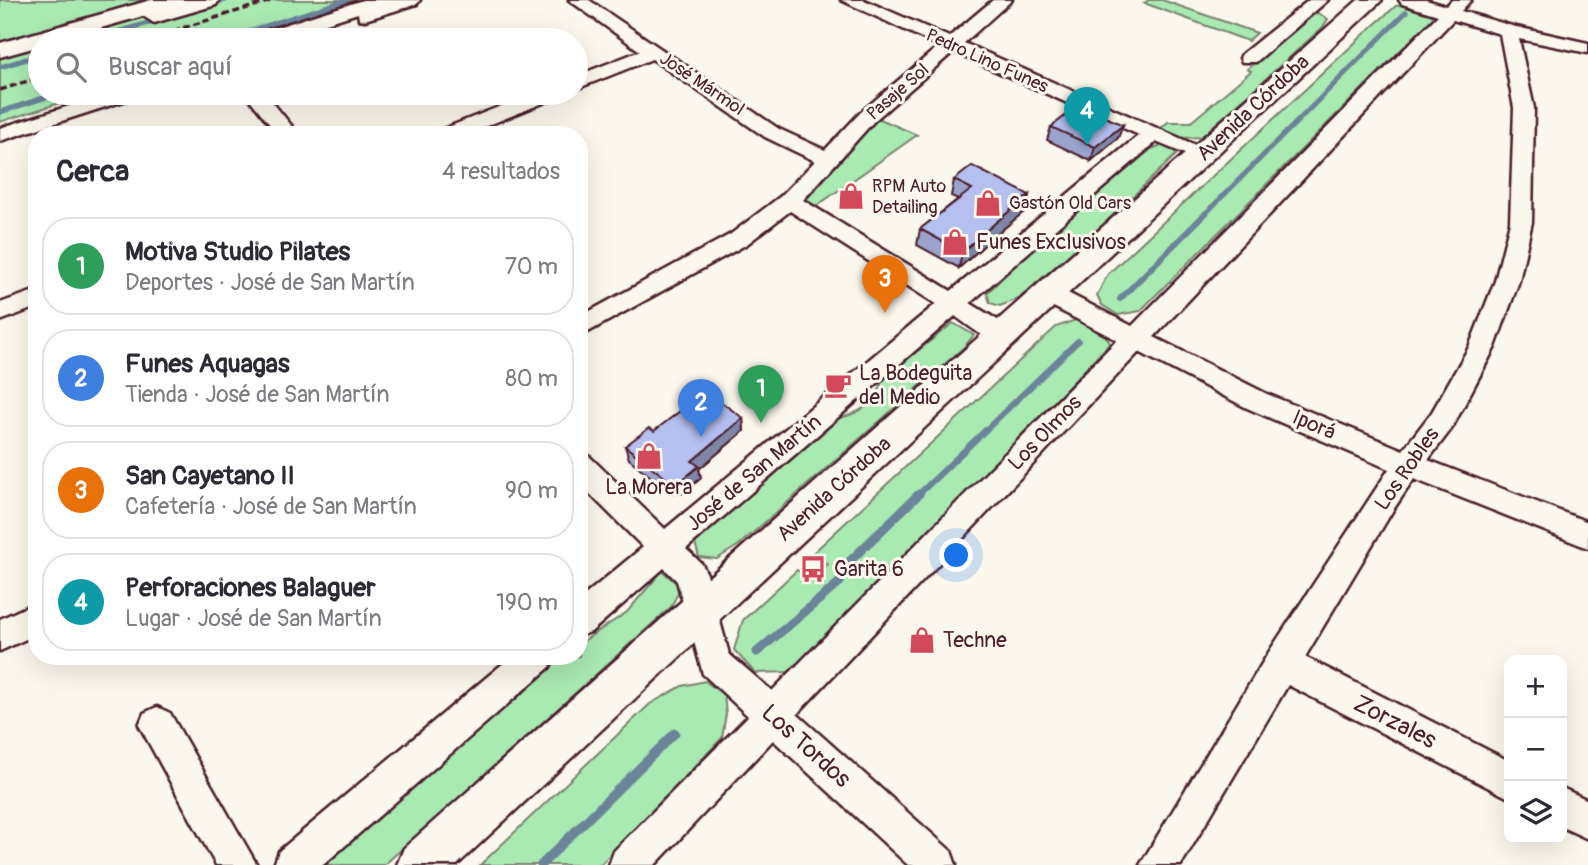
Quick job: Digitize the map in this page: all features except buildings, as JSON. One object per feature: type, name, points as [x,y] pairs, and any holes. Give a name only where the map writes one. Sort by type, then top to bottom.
[{"type":"main road","points":[[77,28],[175,0]]},
{"type":"main road","points":[[111,28],[208,0]]},
{"type":"main road","name":"Avenida Córdoba","points":[[421,865],[1371,0]]},
{"type":"main road","points":[[0,50],[28,42]]},
{"type":"main road","points":[[0,61],[28,53]]},
{"type":"street","points":[[292,28],[380,0]]},
{"type":"street","points":[[326,28],[411,0]]},
{"type":"street","name":"José Mármol","points":[[578,0],[772,133],[830,160]]},
{"type":"street","name":"Pedro Lino Funes","points":[[850,0],[1202,155]]},
{"type":"street","name":"Pasaje Sol","points":[[588,323],[739,239],[789,201],[830,160],[867,117],[1003,0]]},
{"type":"street","points":[[1408,0],[1455,6],[1508,31],[1588,48]]},
{"type":"street","points":[[1249,58],[1309,2],[1350,18]]},
{"type":"street","name":"Los Olmos","points":[[628,865],[1455,6]]},
{"type":"street","name":"Los Robles","points":[[1159,865],[1382,502],[1441,420],[1482,347],[1507,281],[1521,222],[1524,108],[1508,31]]},
{"type":"street","points":[[588,78],[654,51]]},
{"type":"street","points":[[0,122],[53,105]]},
{"type":"street","points":[[0,135],[92,105]]},
{"type":"street","points":[[265,105],[282,126]]},
{"type":"street","points":[[468,126],[521,105]]},
{"type":"street","name":"José de San Martín","points":[[588,613],[1153,134]]},
{"type":"street","points":[[789,201],[1003,335]]},
{"type":"street","name":"Iporá","points":[[1049,293],[1257,401],[1409,465],[1588,535]]},
{"type":"street","points":[[0,312],[28,301]]},
{"type":"street","name":"Los Tordos","points":[[588,473],[691,574],[715,663],[937,865]]},
{"type":"street","points":[[0,636],[28,622]]},
{"type":"street","name":"Zorzales","points":[[1281,663],[1504,777]]},
{"type":"street","points":[[293,865],[527,665]]},
{"type":"street","points":[[157,725],[238,865]]},
{"type":"street","points":[[1567,810],[1588,820]]},
{"type":"green space","points":[[0,0],[380,0],[292,28],[28,28],[28,105],[53,105],[0,122]]},
{"type":"green space","points":[[1149,0],[1162,0],[1257,33],[1248,41],[1144,3]]},
{"type":"green space","points":[[1407,4],[1428,10],[1435,16],[1140,311],[1118,315],[1102,305],[1097,295],[1108,274],[1374,25],[1396,6]]},
{"type":"green space","points":[[1318,13],[1328,19],[1323,27],[1201,137],[1183,138],[1160,129],[1168,122],[1191,122],[1251,71],[1247,69],[1311,14]]},
{"type":"green space","points":[[878,118],[917,135],[815,207],[805,201]]},
{"type":"green space","points":[[1162,145],[1178,153],[1105,223],[1018,299],[1000,306],[990,303],[987,293],[1026,255],[1151,149]]},
{"type":"green space","points":[[1081,318],[1101,327],[1110,343],[869,598],[792,672],[755,673],[734,650],[743,620],[797,570],[813,581],[828,564],[813,553],[1056,327]]},
{"type":"green space","points":[[953,323],[974,335],[964,347],[739,545],[717,559],[699,557],[695,543],[713,521],[839,418],[867,406],[877,394],[882,379]]},
{"type":"green space","points":[[662,571],[681,587],[671,607],[384,865],[316,865],[551,665],[588,665],[588,638],[627,612]]},
{"type":"green space","points":[[705,681],[724,695],[726,714],[722,738],[600,865],[480,865],[650,704],[682,686]]},
{"type":"waterway","points":[[210,4],[225,0]]},
{"type":"waterway","points":[[260,28],[347,0]]},
{"type":"waterway","points":[[1204,215],[1406,12]]},
{"type":"waterway","points":[[131,28],[159,20]]},
{"type":"waterway","points":[[0,67],[28,59]]},
{"type":"waterway","points":[[0,112],[28,103]]},
{"type":"waterway","points":[[1120,299],[1204,215]]},
{"type":"waterway","points":[[917,496],[1078,341]]},
{"type":"waterway","points":[[757,652],[840,582],[848,563],[919,494]]},
{"type":"waterway","points":[[541,865],[675,733]]},
{"type":"railway","points":[[182,28],[274,0]]},
{"type":"railway","points":[[0,90],[28,81]]},
{"type":"place","name":"Perforaciones Balaguer","points":[[1087,145]]},
{"type":"place","name":"RPM Auto Detailing","points":[[851,196]]},
{"type":"place","name":"Gastón Old Cars","points":[[988,203]]},
{"type":"place","name":"Funes Exclusivos","points":[[955,242]]},
{"type":"place","name":"San Cayetano II","points":[[885,313]]},
{"type":"place","name":"La Bodeguita del Medio","points":[[838,385]]},
{"type":"place","name":"Motiva Studio Pilates","points":[[761,423]]},
{"type":"place","name":"Funes Aquagas","points":[[701,437]]},
{"type":"place","name":"La Morera","points":[[649,456]]},
{"type":"place","name":"Garita 6","points":[[813,569]]},
{"type":"place","name":"Techne","points":[[922,640]]}]
